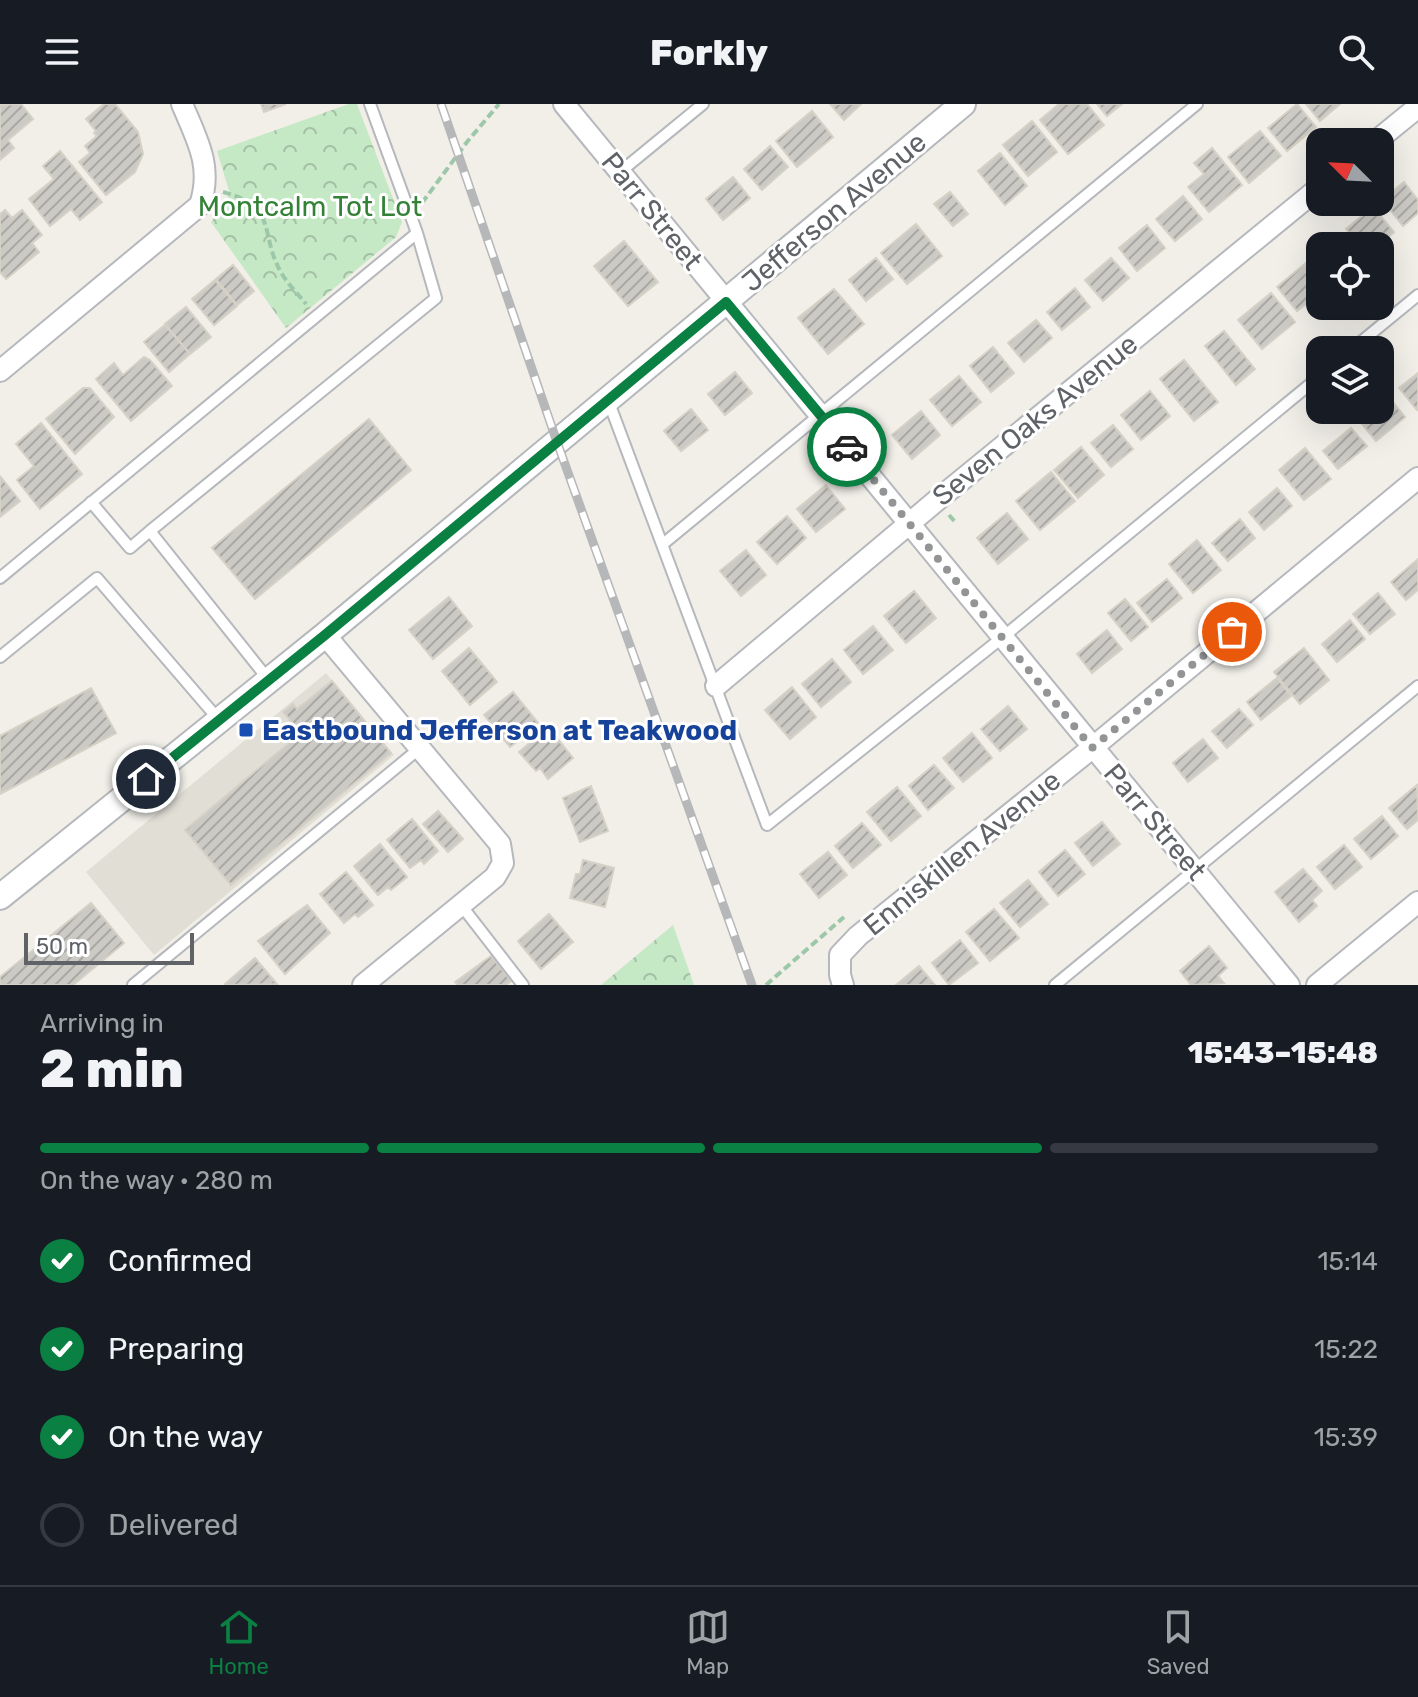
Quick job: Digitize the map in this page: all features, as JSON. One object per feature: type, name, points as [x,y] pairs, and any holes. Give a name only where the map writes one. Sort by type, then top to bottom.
[{"type":"street","points":[[0,371],[200,205],[206,187],[204,157],[182,104]]},
{"type":"street","name":"Parr Street","points":[[564,104],[1289,985]]},
{"type":"street","name":"Jefferson Avenue","points":[[0,897],[325,635],[963,104]]},
{"type":"street","points":[[1392,128],[1418,107]]},
{"type":"street","name":"Seven Oaks Avenue","points":[[716,686],[1306,198]]},
{"type":"street","name":"Enniskillen Avenue","points":[[843,985],[840,955],[858,936],[1092,748],[1418,478]]},
{"type":"street","points":[[325,635],[500,844],[503,863],[495,877],[363,985]]},
{"type":"street","points":[[1317,985],[1418,902]]},
{"type":"lane","points":[[91,502],[130,548],[436,298],[417,233],[370,104]]},
{"type":"lane","points":[[620,172],[703,104]]},
{"type":"lane","points":[[663,544],[1197,104]]},
{"type":"lane","points":[[0,578],[417,233]]},
{"type":"lane","points":[[1368,336],[1418,295]]},
{"type":"lane","points":[[608,399],[767,825],[1003,637],[1306,388]]},
{"type":"lane","points":[[150,531],[269,680]]},
{"type":"lane","points":[[0,657],[97,578],[219,720]]},
{"type":"lane","points":[[1055,985],[1418,686]]},
{"type":"lane","points":[[133,985],[420,748]]},
{"type":"lane","points":[[461,905],[523,985]]},
{"type":"path","points":[[411,217],[499,104]]},
{"type":"path","points":[[206,187],[246,198],[255,206],[264,220],[281,273],[316,317]]},
{"type":"path","points":[[766,985],[849,913]]},
{"type":"shaded area","points":[[326,673],[394,755],[154,955],[86,872]]},
{"type":"green space","name":"Montcalm Tot Lot","points":[[349,104],[357,104],[402,222],[396,237],[286,328],[211,222],[230,194],[217,151]]},
{"type":"green space","points":[[673,925],[694,985],[601,985]]},
{"type":"building","points":[[21,104],[33,119],[8,140],[14,148],[0,160],[0,105]]},
{"type":"building","points":[[104,104],[115,104],[138,132],[143,154],[135,172],[106,195],[79,162],[90,153],[85,146],[97,136],[86,119]]},
{"type":"building","points":[[261,104],[286,104],[264,112]]},
{"type":"building","points":[[830,104],[861,104],[844,120]]},
{"type":"building","points":[[1059,104],[1087,104],[1104,125],[1068,154],[1040,120]]},
{"type":"building","points":[[1097,104],[1122,104],[1107,116]]},
{"type":"building","points":[[1297,104],[1316,127],[1306,128],[1306,135],[1287,151],[1268,128]]},
{"type":"building","points":[[1306,104],[1340,104],[1320,121]]},
{"type":"building","points":[[812,111],[833,137],[797,167],[776,141]]},
{"type":"building","points":[[1032,121],[1057,152],[1028,176],[1003,145]]},
{"type":"building","points":[[1260,131],[1281,156],[1249,183],[1228,157]]},
{"type":"building","points":[[770,146],[788,167],[762,190],[744,169]]},
{"type":"building","points":[[1212,148],[1242,185],[1209,212],[1188,187],[1204,174],[1194,163]]},
{"type":"building","points":[[60,151],[102,202],[80,220],[71,209],[50,226],[29,199],[54,179],[43,166]]},
{"type":"building","points":[[1000,153],[1027,186],[1005,205],[978,171]]},
{"type":"building","points":[[733,177],[750,198],[723,220],[706,199]]},
{"type":"building","points":[[1404,182],[1418,200],[1418,213],[1403,226],[1394,215],[1394,190]]},
{"type":"building","points":[[950,192],[968,214],[953,226],[934,204]]},
{"type":"building","points":[[1183,196],[1202,219],[1175,241],[1156,219]]},
{"type":"building","points":[[5,210],[12,218],[22,210],[42,235],[32,243],[39,252],[6,279],[0,272],[0,214]]},
{"type":"building","points":[[1362,216],[1381,216],[1394,232],[1348,232],[1346,229]]},
{"type":"building","points":[[916,224],[942,256],[907,284],[881,253]]},
{"type":"building","points":[[1147,225],[1165,248],[1137,271],[1119,248]]},
{"type":"building","points":[[624,241],[658,282],[628,306],[594,266]]},
{"type":"building","points":[[876,258],[893,279],[866,301],[849,280]]},
{"type":"building","points":[[1111,258],[1129,278],[1103,301],[1085,280]]},
{"type":"building","points":[[1306,263],[1306,304],[1297,311],[1277,287]]},
{"type":"building","points":[[233,265],[254,291],[237,305],[216,279]]},
{"type":"building","points":[[215,280],[237,306],[214,325],[192,299]]},
{"type":"building","points":[[1075,288],[1090,307],[1062,330],[1047,312]]},
{"type":"building","points":[[834,289],[864,324],[828,354],[798,318]]},
{"type":"building","points":[[1271,293],[1295,322],[1262,349],[1238,320]]},
{"type":"building","points":[[186,307],[211,337],[190,354],[165,324]]},
{"type":"building","points":[[1036,320],[1052,338],[1024,362],[1008,343]]},
{"type":"building","points":[[165,325],[190,354],[169,372],[144,342]]},
{"type":"building","points":[[1224,331],[1255,369],[1236,385],[1205,346]]},
{"type":"building","points":[[993,347],[1014,373],[991,392],[970,366]]},
{"type":"building","points":[[144,357],[172,386],[131,421],[96,379],[114,363],[123,375]]},
{"type":"building","points":[[1184,360],[1218,402],[1194,421],[1160,379]]},
{"type":"building","points":[[735,372],[752,393],[725,415],[708,394]]},
{"type":"building","points":[[1418,373],[1418,409],[1417,410],[1399,388]]},
{"type":"building","points":[[959,376],[981,402],[952,426],[930,400]]},
{"type":"building","points":[[83,388],[90,388],[114,417],[75,454],[46,419]]},
{"type":"building","points":[[1150,391],[1170,416],[1141,440],[1121,415]]},
{"type":"building","points":[[1394,403],[1405,417],[1376,441],[1362,424],[1394,424]]},
{"type":"building","points":[[691,409],[708,430],[681,451],[664,431]]},
{"type":"building","points":[[921,411],[940,435],[912,459],[892,435]]},
{"type":"building","points":[[369,419],[411,470],[255,599],[212,548]]},
{"type":"building","points":[[41,423],[82,474],[40,509],[17,480],[34,466],[16,444]]},
{"type":"building","points":[[1113,425],[1133,449],[1111,467],[1091,443]]},
{"type":"building","points":[[1351,428],[1367,446],[1338,469],[1323,451]]},
{"type":"building","points":[[1081,447],[1104,475],[1078,498],[1054,470]]},
{"type":"building","points":[[1305,448],[1331,479],[1304,500],[1279,470]]},
{"type":"building","points":[[1051,472],[1075,501],[1040,530],[1016,501]]},
{"type":"building","points":[[0,476],[20,501],[0,517]]},
{"type":"building","points":[[826,485],[845,509],[816,532],[797,509]]},
{"type":"building","points":[[1277,488],[1292,506],[1264,530],[1249,512]]},
{"type":"building","points":[[1007,513],[1028,539],[998,564],[977,538]]},
{"type":"building","points":[[787,516],[806,538],[777,564],[757,542]]},
{"type":"building","points":[[1240,519],[1255,538],[1228,561],[1212,543]]},
{"type":"building","points":[[1197,540],[1221,570],[1193,593],[1169,564]]},
{"type":"building","points":[[746,550],[766,575],[741,596],[720,571]]},
{"type":"building","points":[[1418,559],[1418,590],[1406,600],[1391,582]]},
{"type":"building","points":[[1167,579],[1182,598],[1152,622],[1137,603]]},
{"type":"building","points":[[914,591],[936,618],[906,643],[884,616]]},
{"type":"building","points":[[1378,593],[1395,614],[1370,634],[1353,614]]},
{"type":"building","points":[[449,597],[472,626],[433,659],[409,630]]},
{"type":"building","points":[[1125,599],[1148,627],[1131,641],[1108,613]]},
{"type":"building","points":[[1350,620],[1365,639],[1337,662],[1322,644]]},
{"type":"building","points":[[873,626],[893,650],[863,674],[844,650]]},
{"type":"building","points":[[1107,630],[1122,649],[1092,673],[1077,654]]},
{"type":"building","points":[[469,648],[497,682],[470,705],[442,671]]},
{"type":"building","points":[[1304,648],[1329,680],[1300,704],[1274,672]]},
{"type":"building","points":[[832,659],[851,682],[821,707],[802,684]]},
{"type":"building","points":[[1277,678],[1291,696],[1261,720],[1247,702]]},
{"type":"building","points":[[332,681],[391,753],[231,885],[185,830],[301,733],[283,712],[293,704],[297,709]]},
{"type":"building","points":[[792,687],[816,717],[790,739],[765,710]]},
{"type":"building","points":[[91,688],[116,733],[0,794],[0,736]]},
{"type":"building","points":[[513,692],[539,724],[510,747],[484,715]]},
{"type":"building","points":[[1008,706],[1027,729],[1000,751],[981,729]]},
{"type":"building","points":[[1239,709],[1253,725],[1227,748],[1212,731]]},
{"type":"building","points":[[548,727],[573,758],[548,779],[540,768],[536,771],[519,752]]},
{"type":"building","points":[[972,733],[992,758],[963,782],[943,758]]},
{"type":"building","points":[[1203,739],[1218,758],[1188,782],[1173,763]]},
{"type":"building","points":[[934,765],[954,788],[928,810],[909,786]]},
{"type":"building","points":[[1417,785],[1418,820],[1407,829],[1389,808]]},
{"type":"building","points":[[591,786],[608,831],[580,842],[563,798]]},
{"type":"building","points":[[897,787],[921,816],[891,841],[867,812]]},
{"type":"building","points":[[438,811],[463,839],[448,852],[423,824]]},
{"type":"building","points":[[1382,816],[1398,836],[1371,859],[1354,839]]},
{"type":"building","points":[[412,819],[438,851],[424,864],[421,860],[410,868],[387,840]]},
{"type":"building","points":[[1102,822],[1120,844],[1093,866],[1075,843]]},
{"type":"building","points":[[862,823],[881,845],[853,868],[835,846]]},
{"type":"building","points":[[380,844],[407,877],[391,890],[388,887],[378,895],[354,866]]},
{"type":"building","points":[[1344,845],[1362,867],[1335,889],[1317,867]]},
{"type":"building","points":[[1065,850],[1085,874],[1058,896],[1039,872]]},
{"type":"building","points":[[828,852],[847,875],[819,898],[800,874]]},
{"type":"building","points":[[583,860],[614,868],[605,907],[570,898]]},
{"type":"building","points":[[1303,869],[1322,891],[1312,900],[1317,906],[1299,922],[1275,892]]},
{"type":"building","points":[[346,872],[373,905],[344,923],[320,894]]},
{"type":"building","points":[[1028,880],[1048,904],[1020,927],[1000,903]]},
{"type":"building","points":[[91,903],[124,943],[73,985],[0,985],[0,977]]},
{"type":"building","points":[[307,905],[330,933],[285,974],[258,941]]},
{"type":"building","points":[[994,909],[1019,938],[990,961],[966,932]]},
{"type":"building","points":[[549,914],[573,942],[541,969],[518,941]]},
{"type":"building","points":[[960,940],[978,963],[949,985],[932,963]]},
{"type":"building","points":[[1209,946],[1227,968],[1218,976],[1224,983],[1191,985],[1180,971]]},
{"type":"building","points":[[491,956],[511,981],[506,985],[458,985],[455,982]]},
{"type":"building","points":[[255,958],[277,984],[225,985],[225,984]]},
{"type":"building","points":[[919,966],[935,985],[896,985]]},
{"type":"railway","points":[[441,104],[557,442],[752,985]]},
{"type":"way so far","points":[[847,447],[1092,748],[1232,632]]},
{"type":"place","name":"Eastbound Jefferson at Teakwood","points":[[246,730]]},
{"type":"route","points":[[146,779],[325,635],[726,302],[847,447]]}]
